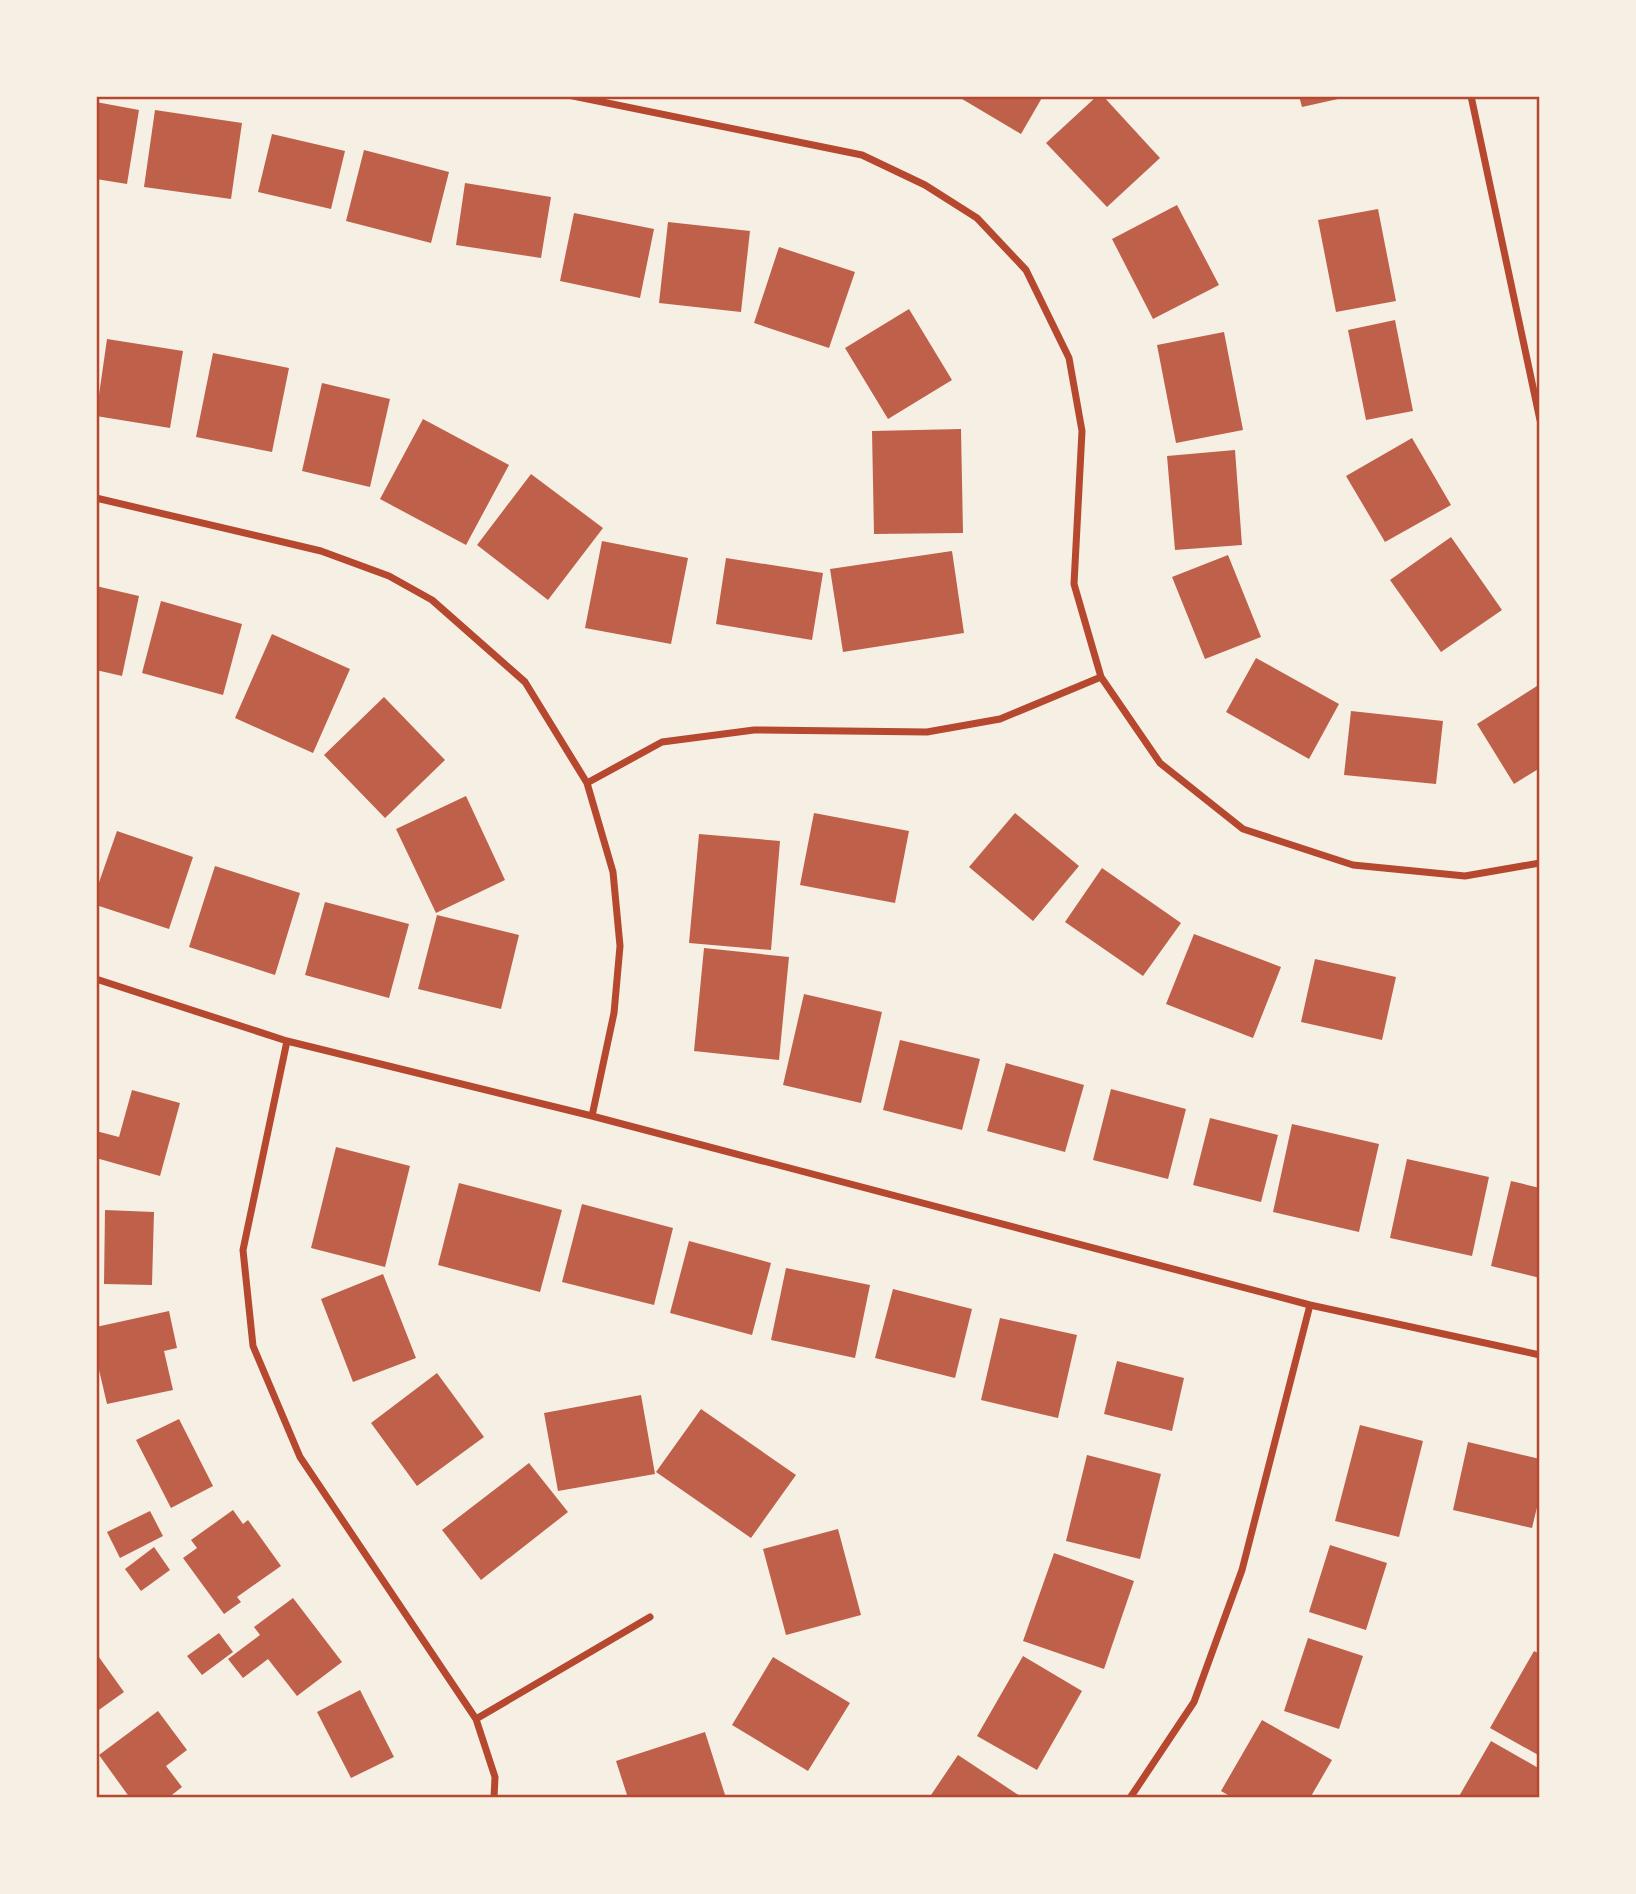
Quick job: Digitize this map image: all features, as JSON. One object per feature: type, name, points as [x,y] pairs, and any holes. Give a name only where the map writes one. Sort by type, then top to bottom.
[{"type":"street","points":[[573,96],[862,155],[925,185],[976,218],[1026,270],[1069,358],[1082,431],[1074,584],[1101,677],[1160,763],[1243,829],[1353,866],[1465,876],[1540,863]]},
{"type":"street","points":[[1471,96],[1540,421]]},
{"type":"street","points":[[96,498],[321,551],[389,576],[432,600],[525,682],[587,783],[612,872],[620,946],[614,1013],[592,1116]]},
{"type":"street","points":[[587,783],[662,742],[754,730],[927,732],[1000,719],[1101,677]]},
{"type":"street","points":[[96,979],[287,1041],[592,1116],[1310,1305],[1540,1355]]},
{"type":"street","points":[[287,1041],[243,1251],[253,1346],[300,1457],[476,1718],[495,1777],[494,1798]]},
{"type":"street","points":[[1130,1798],[1194,1702],[1242,1570],[1310,1305]]},
{"type":"street","points":[[476,1718],[650,1617]]},
{"type":"building","points":[[957,96],[1043,96],[1021,134]]},
{"type":"building","points":[[1097,96],[1103,96],[1160,158],[1107,207],[1046,143]]},
{"type":"building","points":[[1299,96],[1347,96],[1347,97],[1302,107]]},
{"type":"building","points":[[96,102],[139,110],[127,184],[96,179]]},
{"type":"building","points":[[155,110],[242,123],[231,199],[144,187]]},
{"type":"building","points":[[272,134],[345,151],[331,209],[258,192]]},
{"type":"building","points":[[364,150],[449,172],[431,243],[346,221]]},
{"type":"building","points":[[465,183],[551,197],[541,258],[456,245]]},
{"type":"building","points":[[1177,205],[1219,285],[1153,319],[1112,239]]},
{"type":"building","points":[[1378,209],[1396,301],[1336,312],[1318,220]]},
{"type":"building","points":[[574,213],[654,229],[640,298],[560,281]]},
{"type":"building","points":[[668,222],[750,231],[741,312],[659,303]]},
{"type":"building","points":[[779,247],[855,272],[829,348],[754,323]]},
{"type":"building","points":[[909,309],[952,380],[888,419],[845,348]]},
{"type":"building","points":[[1395,320],[1413,411],[1366,420],[1348,330]]},
{"type":"building","points":[[1224,332],[1243,430],[1176,443],[1157,345]]},
{"type":"building","points":[[107,339],[183,351],[170,428],[96,416]]},
{"type":"building","points":[[213,353],[289,368],[272,452],[196,437]]},
{"type":"building","points":[[322,383],[390,399],[370,487],[302,471]]},
{"type":"building","points":[[423,419],[509,465],[466,545],[380,499]]},
{"type":"building","points":[[961,429],[963,533],[874,534],[872,431]]},
{"type":"building","points":[[1412,438],[1451,505],[1385,542],[1346,476]]},
{"type":"building","points":[[1235,450],[1242,545],[1175,550],[1167,456]]},
{"type":"building","points":[[531,474],[603,528],[548,600],[477,545]]},
{"type":"building","points":[[1451,537],[1502,610],[1441,652],[1390,580]]},
{"type":"building","points":[[602,541],[688,558],[671,644],[585,628]]},
{"type":"building","points":[[952,551],[964,633],[843,652],[830,569]]},
{"type":"building","points":[[1228,555],[1261,637],[1205,659],[1172,577]]},
{"type":"building","points":[[726,558],[823,573],[812,640],[716,624]]},
{"type":"building","points":[[96,586],[139,596],[122,676],[96,670]]},
{"type":"building","points":[[161,601],[242,624],[223,695],[142,673]]},
{"type":"building","points":[[272,634],[350,669],[313,753],[235,718]]},
{"type":"building","points":[[1256,658],[1339,704],[1309,759],[1226,712]]},
{"type":"building","points":[[1540,684],[1540,768],[1514,784],[1477,724]]},
{"type":"building","points":[[384,697],[445,760],[385,818],[324,755]]},
{"type":"building","points":[[1351,711],[1443,721],[1436,784],[1344,775]]},
{"type":"building","points":[[466,796],[505,880],[436,913],[396,829]]},
{"type":"building","points":[[814,813],[909,831],[895,903],[800,885]]},
{"type":"building","points":[[1015,813],[1079,866],[1033,921],[969,867]]},
{"type":"building","points":[[117,831],[193,857],[169,929],[96,905],[96,891]]},
{"type":"building","points":[[699,834],[780,841],[771,950],[689,943]]},
{"type":"building","points":[[215,866],[300,893],[275,975],[189,947]]},
{"type":"building","points":[[1102,868],[1181,923],[1143,976],[1065,922]]},
{"type":"building","points":[[325,902],[409,924],[389,998],[305,975]]},
{"type":"building","points":[[437,915],[519,935],[501,1009],[418,989]]},
{"type":"building","points":[[1194,934],[1281,967],[1253,1038],[1166,1004]]},
{"type":"building","points":[[704,948],[789,957],[779,1060],[694,1051]]},
{"type":"building","points":[[1315,959],[1396,977],[1382,1040],[1301,1022]]},
{"type":"building","points":[[804,994],[882,1012],[861,1103],[783,1085]]},
{"type":"building","points":[[900,1040],[980,1059],[962,1130],[883,1110]]},
{"type":"building","points":[[1006,1063],[1084,1085],[1065,1152],[987,1131]]},
{"type":"building","points":[[1111,1089],[1186,1109],[1168,1179],[1093,1160]]},
{"type":"building","points":[[132,1090],[180,1103],[160,1176],[96,1158],[96,1131],[119,1137]]},
{"type":"building","points":[[1210,1118],[1278,1135],[1261,1202],[1193,1185]]},
{"type":"building","points":[[1292,1124],[1379,1144],[1359,1232],[1273,1212]]},
{"type":"building","points":[[336,1147],[410,1166],[385,1267],[311,1248]]},
{"type":"building","points":[[1407,1159],[1489,1177],[1472,1256],[1390,1238]]},
{"type":"building","points":[[1511,1181],[1540,1188],[1540,1278],[1491,1266]]},
{"type":"building","points":[[459,1183],[562,1210],[540,1292],[438,1265]]},
{"type":"building","points":[[582,1204],[673,1228],[654,1305],[562,1282]]},
{"type":"building","points":[[105,1210],[154,1212],[152,1285],[104,1284]]},
{"type":"building","points":[[689,1241],[771,1263],[752,1335],[670,1313]]},
{"type":"building","points":[[786,1268],[870,1285],[855,1358],[771,1340]]},
{"type":"building","points":[[383,1274],[416,1358],[353,1382],[321,1299]]},
{"type":"building","points":[[893,1289],[972,1309],[955,1378],[875,1358]]},
{"type":"building","points":[[169,1311],[177,1348],[164,1351],[173,1390],[107,1404],[96,1357],[96,1327]]},
{"type":"building","points":[[1000,1318],[1077,1335],[1058,1418],[981,1400]]},
{"type":"building","points":[[1117,1361],[1184,1378],[1172,1431],[1104,1414]]},
{"type":"building","points":[[437,1373],[484,1437],[417,1486],[371,1423]]},
{"type":"building","points":[[641,1395],[655,1474],[558,1491],[544,1413]]},
{"type":"building","points":[[701,1409],[796,1475],[751,1538],[656,1472]]},
{"type":"building","points":[[179,1419],[213,1486],[171,1508],[136,1440]]},
{"type":"building","points":[[1360,1425],[1423,1441],[1399,1537],[1335,1521]]},
{"type":"building","points":[[1468,1442],[1540,1459],[1540,1495],[1532,1528],[1453,1510]]},
{"type":"building","points":[[1087,1455],[1161,1474],[1140,1559],[1066,1541]]},
{"type":"building","points":[[529,1463],[568,1512],[481,1580],[442,1530]]},
{"type":"building","points":[[233,1510],[243,1524],[248,1520],[281,1566],[237,1597],[241,1602],[224,1614],[183,1558],[197,1548],[191,1540]]},
{"type":"building","points":[[150,1511],[163,1536],[120,1558],[107,1532]]},
{"type":"building","points":[[838,1529],[861,1615],[786,1635],[763,1549]]},
{"type":"building","points":[[1330,1545],[1387,1563],[1366,1630],[1309,1612]]},
{"type":"building","points":[[154,1547],[170,1570],[141,1591],[125,1569]]},
{"type":"building","points":[[1054,1553],[1134,1581],[1104,1669],[1023,1641]]},
{"type":"building","points":[[293,1598],[342,1662],[297,1696],[268,1659],[243,1678],[228,1659],[260,1635],[254,1627]]},
{"type":"building","points":[[219,1633],[233,1652],[202,1675],[187,1656]]},
{"type":"building","points":[[1308,1638],[1363,1656],[1339,1729],[1284,1711]]},
{"type":"building","points":[[1534,1651],[1540,1654],[1540,1756],[1490,1728]]},
{"type":"building","points":[[96,1653],[124,1692],[96,1712]]},
{"type":"building","points":[[1023,1656],[1082,1691],[1037,1770],[977,1736]]},
{"type":"building","points":[[773,1657],[850,1703],[808,1771],[732,1725]]},
{"type":"building","points":[[360,1690],[394,1757],[351,1778],[317,1712]]},
{"type":"building","points":[[158,1711],[187,1750],[166,1766],[182,1787],[168,1798],[130,1798],[99,1755]]},
{"type":"building","points":[[1262,1720],[1332,1760],[1310,1798],[1233,1798],[1221,1791]]},
{"type":"building","points":[[705,1732],[726,1798],[628,1798],[616,1761]]},
{"type":"building","points":[[1491,1741],[1540,1769],[1540,1798],[1458,1798]]},
{"type":"building","points":[[958,1755],[1020,1796],[1019,1798],[929,1798]]}]
